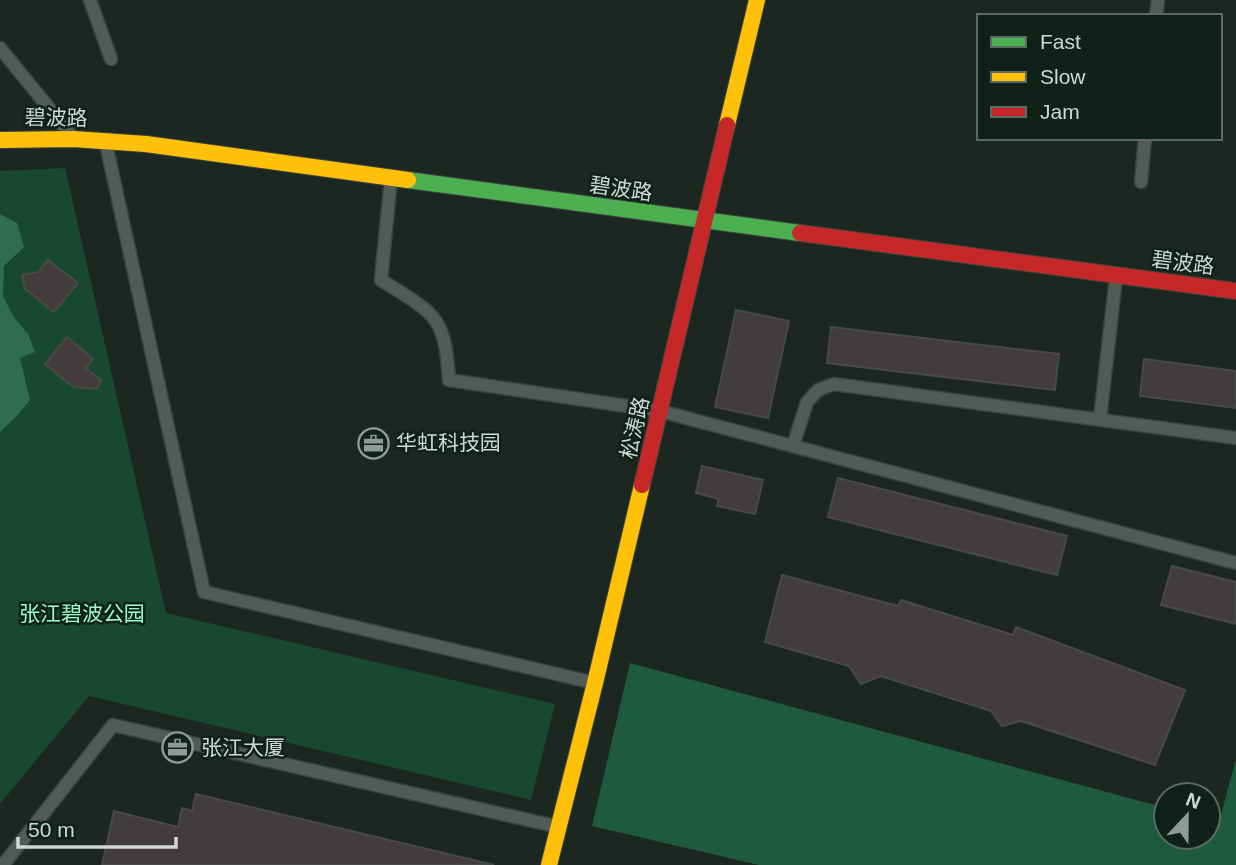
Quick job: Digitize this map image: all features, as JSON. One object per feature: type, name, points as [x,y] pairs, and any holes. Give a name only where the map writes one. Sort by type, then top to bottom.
[{"type":"street","name":"松涛路","points":[[549,865],[706,222],[757,0]]},
{"type":"street","name":"碧波路","points":[[0,140],[38,137],[146,144],[706,222],[1236,291]]},
{"type":"lane","points":[[90,0],[111,59]]},
{"type":"lane","points":[[0,48],[73,138]]},
{"type":"lane","points":[[105,140],[204,592],[595,683]]},
{"type":"lane","points":[[1141,182],[1145,140]]},
{"type":"lane","points":[[391,178],[381,280],[435,319],[445,343],[449,380],[660,411],[1236,563]]},
{"type":"lane","points":[[1100,419],[1116,275]]},
{"type":"lane","points":[[793,446],[807,402],[818,390],[834,384],[1236,438]]},
{"type":"lane","points":[[3,865],[113,725],[559,827]]},
{"type":"green space","name":"张江碧波公园","points":[[65,168],[166,613],[555,704],[531,800],[89,696],[0,804],[0,171]]},
{"type":"shaded area","points":[[0,214],[17,223],[24,247],[4,266],[3,296],[13,316],[28,334],[35,352],[20,358],[30,400],[0,432]]},
{"type":"shaded area","points":[[630,663],[1152,804],[1152,851],[1222,851],[1222,811],[1236,759],[1236,865],[759,865],[592,826]]},
{"type":"building","points":[[48,260],[78,283],[54,312],[25,289],[22,275],[38,272]]},
{"type":"building","points":[[736,310],[789,321],[768,418],[715,407]]},
{"type":"building","points":[[831,327],[1059,354],[1055,390],[827,363]]},
{"type":"building","points":[[67,337],[93,359],[86,368],[102,381],[96,389],[73,387],[45,364]]},
{"type":"building","points":[[1144,359],[1236,371],[1236,408],[1140,396]]},
{"type":"building","points":[[702,466],[763,480],[755,514],[717,506],[719,499],[696,493]]},
{"type":"building","points":[[838,478],[1067,536],[1057,575],[828,517]]},
{"type":"building","points":[[1172,566],[1236,582],[1236,624],[1161,605]]},
{"type":"building","points":[[782,575],[898,606],[901,600],[1013,635],[1016,627],[1185,690],[1155,765],[1021,721],[1002,726],[991,711],[881,676],[861,684],[849,666],[765,642]]},
{"type":"building","points":[[196,794],[494,865],[102,865],[114,811],[178,827],[182,808],[192,811]]},
{"type":"traffic: fast","points":[[408,180],[800,233]]},
{"type":"traffic: slow","points":[[727,125],[757,0]]},
{"type":"traffic: slow","points":[[0,140],[73,139],[146,144],[408,180]]},
{"type":"traffic: slow","points":[[549,865],[642,485]]},
{"type":"traffic: jam","points":[[642,485],[727,125]]},
{"type":"traffic: jam","points":[[800,233],[1236,291]]},
{"type":"place","name":"华虹科技园","points":[[373,443]]},
{"type":"place","name":"张江大厦","points":[[178,748]]}]
